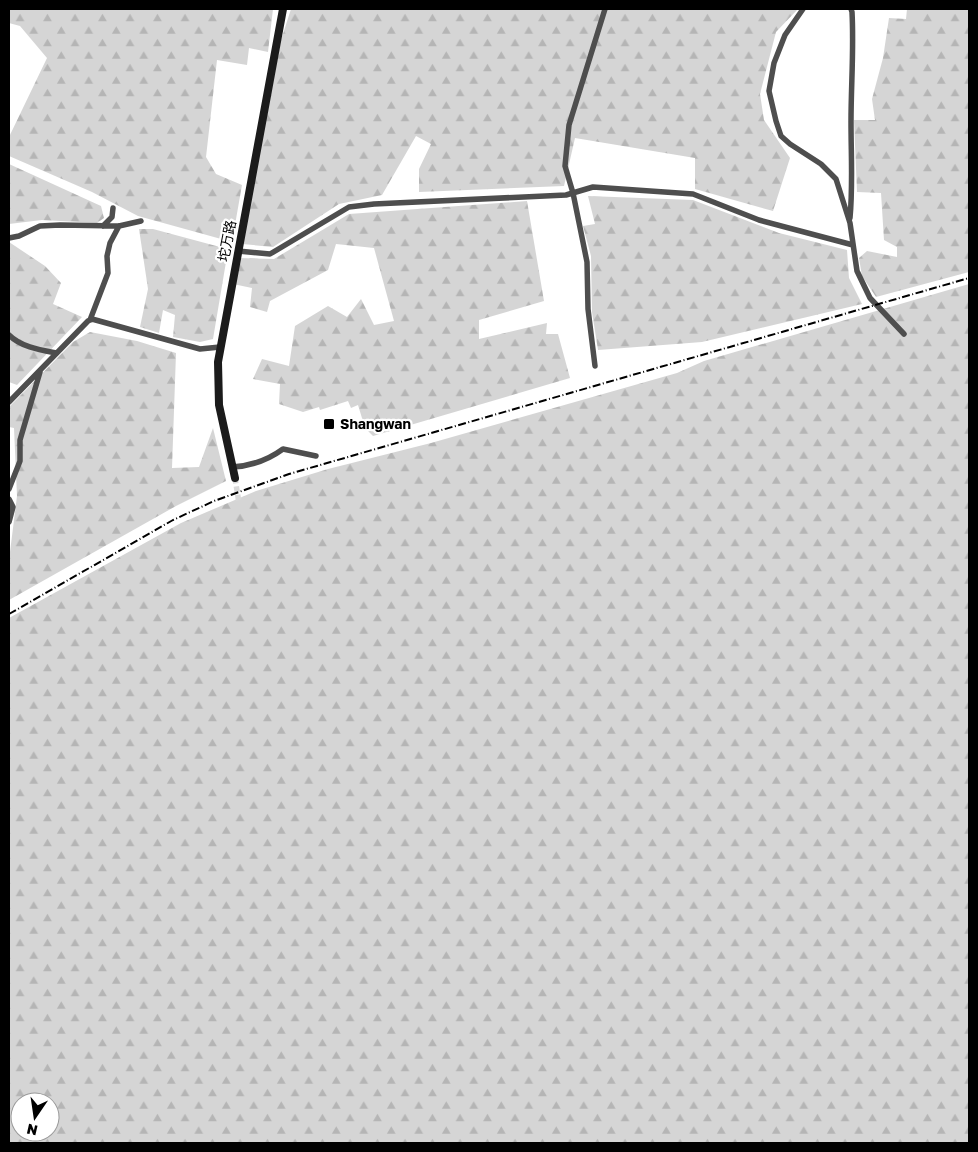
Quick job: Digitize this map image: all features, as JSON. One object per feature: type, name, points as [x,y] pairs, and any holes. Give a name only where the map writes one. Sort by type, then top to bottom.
[{"type":"main road","name":"坨万路","points":[[235,478],[218,394],[220,348],[283,9]]},
{"type":"street","points":[[595,366],[588,309],[587,262],[573,193],[565,166],[569,125],[606,9]]},
{"type":"street","points":[[803,9],[784,35],[774,63],[769,91],[771,104],[781,136],[821,164],[836,179],[850,223],[858,271],[870,298],[904,334]]},
{"type":"street","points":[[850,9],[854,40],[851,122],[853,191],[850,223]]},
{"type":"street","points":[[238,251],[270,254],[349,207],[374,204],[566,195],[593,187],[694,194],[759,220],[854,245]]},
{"type":"street","points":[[103,226],[112,217],[112,208]]},
{"type":"street","points":[[9,238],[20,236],[40,226],[60,224],[119,226],[141,221]]},
{"type":"street","points":[[9,402],[90,320],[108,273],[107,256],[110,243],[119,226]]},
{"type":"street","points":[[90,320],[200,349],[220,348]]},
{"type":"street","points":[[9,335],[13,339],[36,349],[56,354]]},
{"type":"street","points":[[9,489],[20,461],[20,440],[40,370]]},
{"type":"street","points":[[232,467],[272,457],[283,449],[316,456]]},
{"type":"street","points":[[9,499],[13,507],[9,522]]},
{"type":"green space","points":[[9,9],[273,9],[268,52],[249,48],[247,65],[217,60],[206,157],[216,174],[242,185],[232,242],[138,216],[92,192],[9,156],[9,137],[47,58],[20,26],[9,23]]},
{"type":"green space","points":[[291,9],[798,9],[776,32],[760,94],[764,120],[790,158],[773,211],[695,189],[695,158],[575,138],[564,186],[419,192],[419,169],[431,144],[416,136],[382,195],[339,204],[273,247],[242,244],[281,40]]},
{"type":"green space","points":[[907,9],[969,9],[969,272],[876,297],[862,276],[859,258],[867,251],[897,257],[897,247],[884,240],[881,193],[857,192],[854,120],[875,120],[872,99],[883,58],[889,18],[906,19]]},
{"type":"green space","points":[[9,164],[101,206],[104,218],[97,223],[42,220],[9,224]]},
{"type":"green space","points":[[588,196],[693,200],[779,233],[847,250],[849,278],[862,304],[702,342],[598,350],[592,312],[591,256],[583,226],[595,224]]},
{"type":"green space","points":[[527,201],[544,301],[479,320],[479,339],[547,323],[546,334],[558,334],[570,378],[373,436],[365,428],[358,405],[351,408],[348,401],[320,410],[319,407],[303,412],[279,404],[280,384],[253,379],[262,359],[289,366],[295,326],[328,306],[347,317],[361,299],[374,325],[394,321],[374,248],[336,244],[328,270],[270,301],[267,312],[250,307],[252,288],[233,284],[239,258],[274,259],[349,214]]},
{"type":"green space","points":[[139,229],[153,229],[220,247],[227,256],[213,339],[200,342],[173,337],[175,315],[163,310],[159,333],[140,327],[148,289]]},
{"type":"green space","points":[[9,242],[45,266],[61,283],[53,304],[82,317],[17,385],[9,382]]},
{"type":"green space","points":[[969,284],[969,1143],[9,1143],[9,618],[181,523],[256,491],[328,469],[431,443],[677,373],[704,361]]},
{"type":"green space","points":[[90,332],[137,341],[176,353],[172,468],[199,467],[213,428],[226,481],[176,506],[9,600],[9,560],[17,496],[14,428],[9,427],[9,407],[73,342]]},
{"type":"tunnel","points":[[235,478],[239,503]]},
{"type":"railway","points":[[9,614],[173,520],[214,501],[289,474],[969,278]]},
{"type":"place","name":"Shangwan","points":[[329,424]]}]
